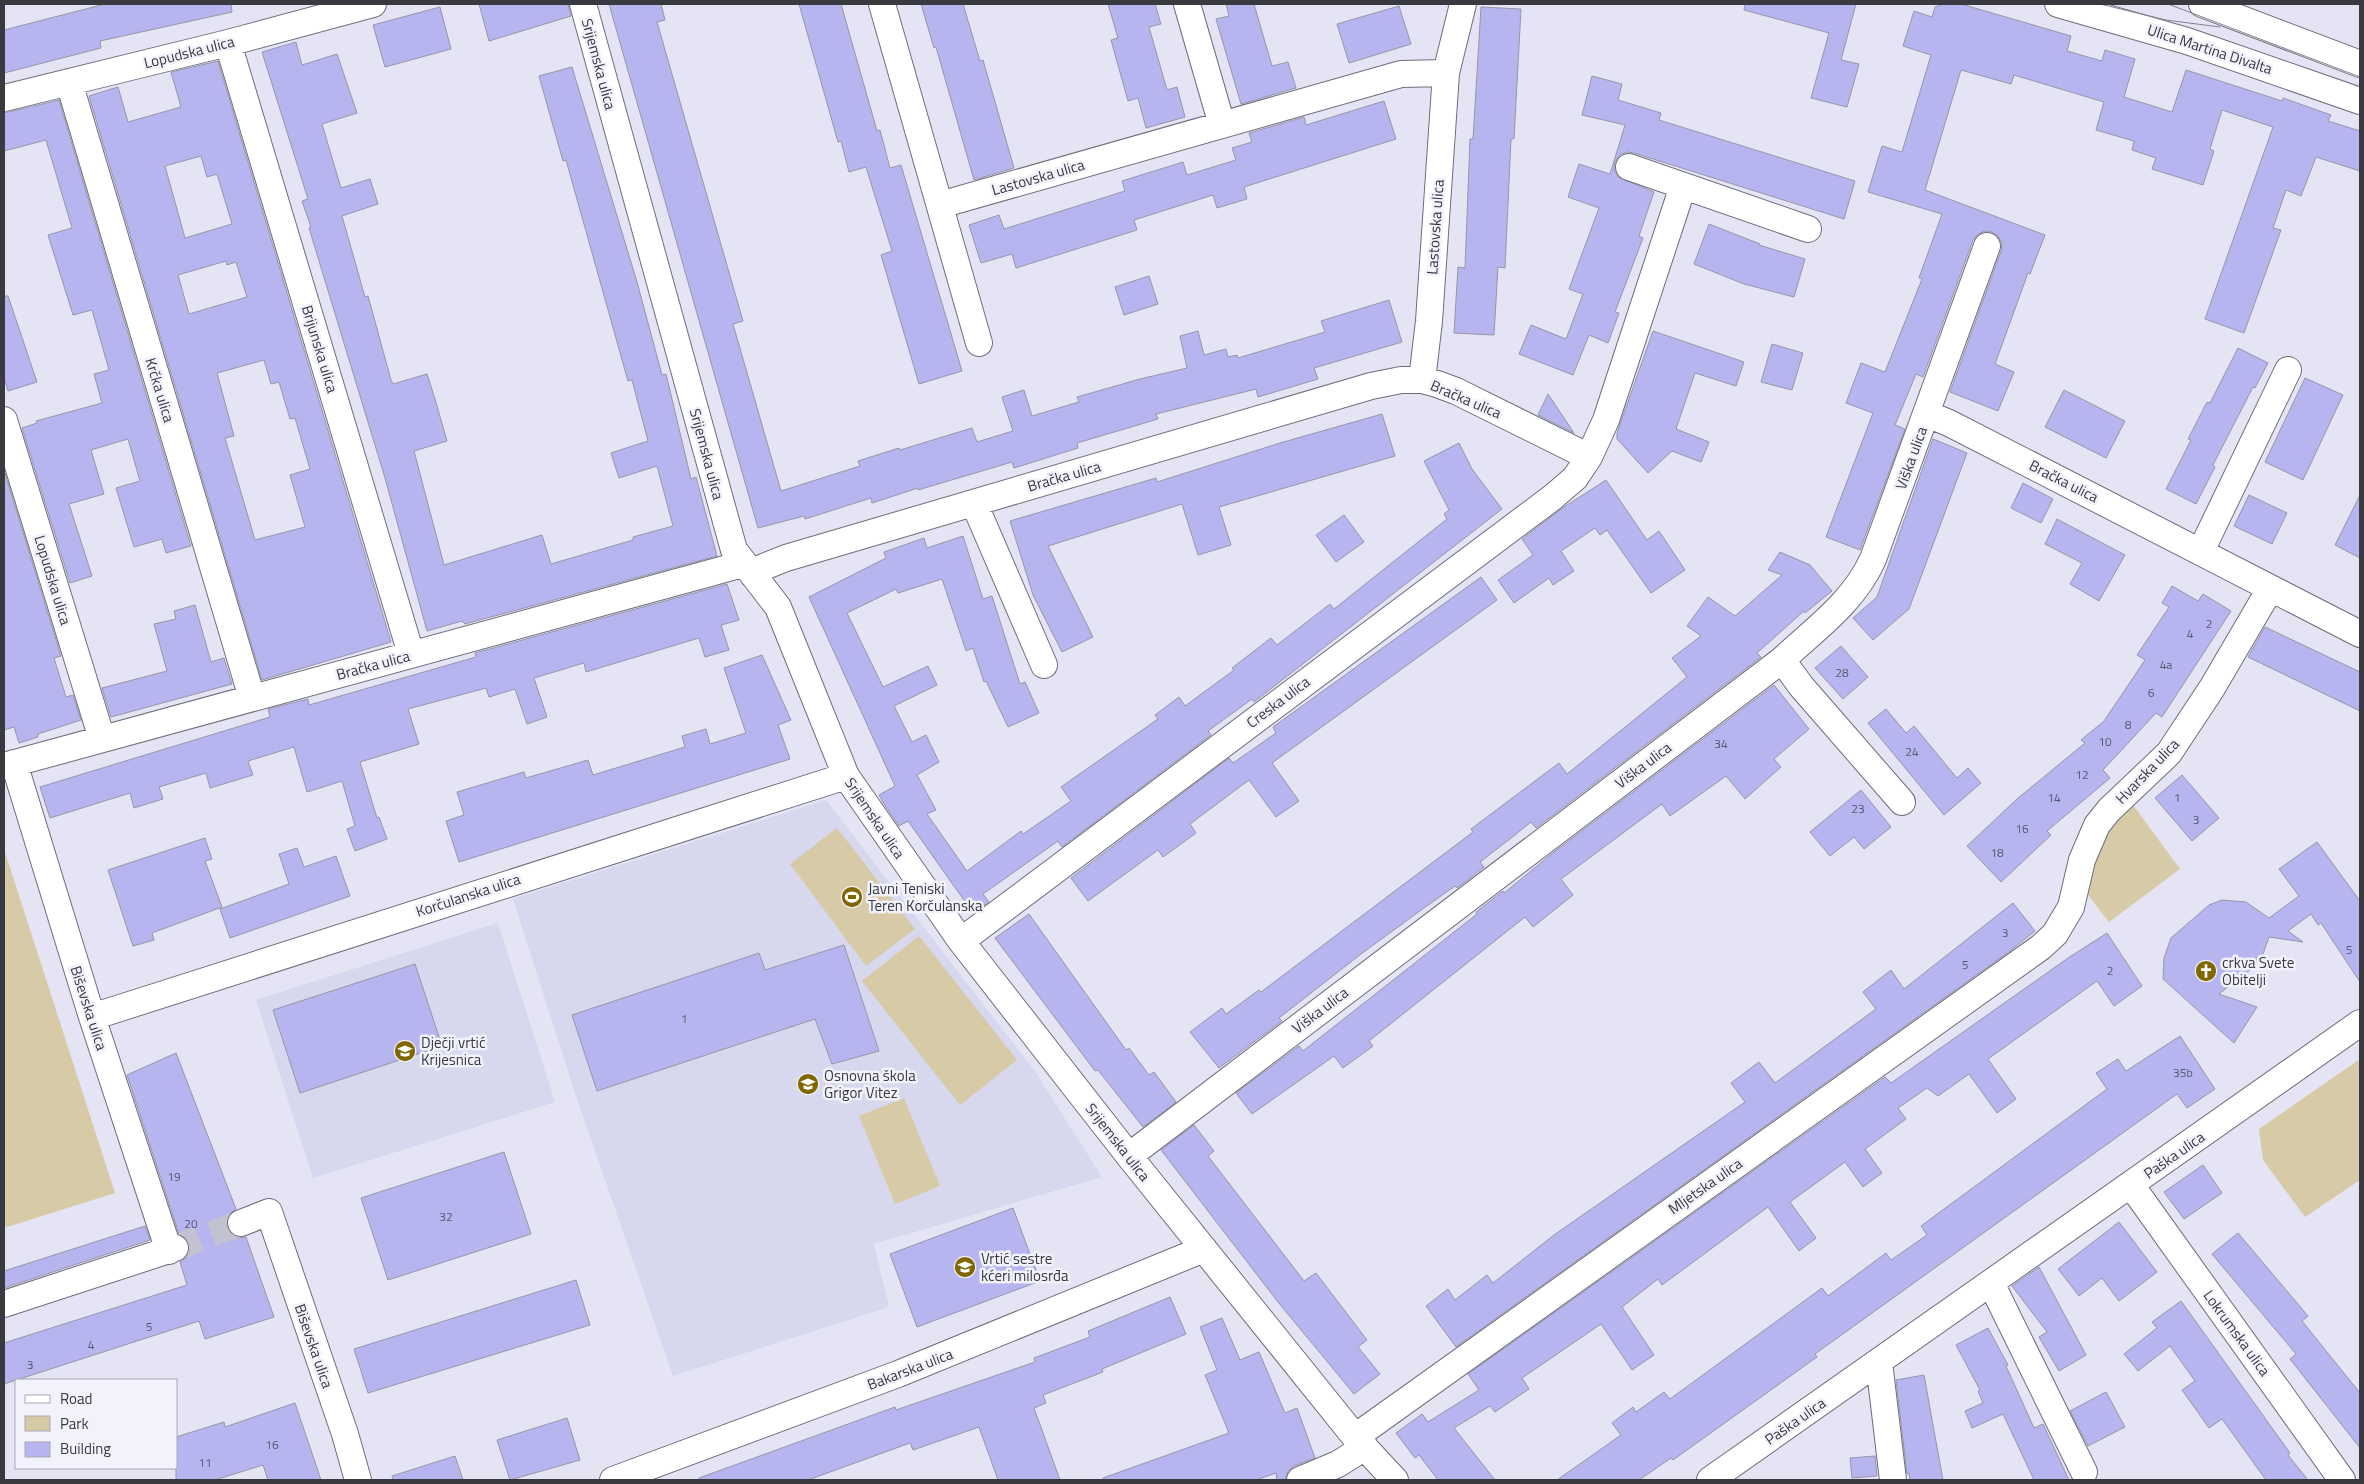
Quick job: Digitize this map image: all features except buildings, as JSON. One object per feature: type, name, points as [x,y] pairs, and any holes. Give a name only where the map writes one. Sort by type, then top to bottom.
[{"type":"street","name":"Lopudska ulica","points":[[4,98],[228,43],[373,4]]},
{"type":"street","name":"Srijemska ulica","points":[[583,4],[734,550],[778,607],[846,776],[961,941],[1129,1156],[1360,1442],[1395,1480]]},
{"type":"street","points":[[882,4],[979,343]]},
{"type":"street","points":[[1187,4],[1222,125]]},
{"type":"street","name":"Lastovska ulica","points":[[1422,380],[1429,321],[1446,73],[1463,4]]},
{"type":"street","name":"Ulica Martina Divalta","points":[[2058,4],[2232,55],[2360,101]]},
{"type":"street","points":[[2202,4],[2360,64]]},
{"type":"street","name":"Brijunska ulica","points":[[228,43],[411,654]]},
{"type":"street","name":"Lastovska ulica","points":[[940,204],[1401,74],[1446,73]]},
{"type":"street","name":"Krčka ulica","points":[[68,82],[252,698]]},
{"type":"street","points":[[1629,167],[1808,230]]},
{"type":"street","points":[[1589,457],[1606,420],[1683,186]]},
{"type":"street","name":"Viška ulica","points":[[1129,1156],[1782,660],[1848,599],[1859,586],[1873,559],[1987,246]]},
{"type":"street","points":[[2201,551],[2288,370]]},
{"type":"street","name":"Bračka ulica","points":[[9,765],[411,654],[748,569],[761,568],[786,558],[1370,386],[1401,380],[1422,380],[1456,391],[1589,457]]},
{"type":"street","name":"Bračka ulica","points":[[1927,414],[1949,423],[2201,551],[2270,589],[2360,634]]},
{"type":"street","name":"Lopudska ulica","points":[[4,420],[102,739]]},
{"type":"street","name":"Creska ulica","points":[[961,941],[1553,497],[1575,478],[1589,457]]},
{"type":"street","points":[[974,502],[1044,665]]},
{"type":"street","name":"Hvarska ulica","points":[[2055,934],[2072,907],[2082,860],[2097,825],[2109,810],[2169,753],[2212,688],[2270,589]]},
{"type":"street","points":[[1782,660],[1902,802]]},
{"type":"street","name":"Biševska ulica","points":[[4,1304],[172,1250],[92,1017],[9,765]]},
{"type":"street","name":"Korčulanska ulica","points":[[92,1017],[846,776]]},
{"type":"street","name":"Mljetska ulica","points":[[1300,1480],[1338,1464],[1360,1442],[2041,947],[2055,934]]},
{"type":"street","name":"Paška ulica","points":[[1710,1480],[2358,1025]]},
{"type":"street","name":"Lokrumska ulica","points":[[2131,1185],[2342,1480]]},
{"type":"street","name":"Biševska ulica","points":[[241,1223],[270,1212],[358,1480]]},
{"type":"street","name":"Bakarska ulica","points":[[613,1480],[898,1374],[1204,1249]]},
{"type":"street","points":[[1991,1283],[2084,1472]]},
{"type":"street","points":[[1879,1362],[1894,1480]]},
{"type":"shaded area","name":"Osnovna škola Grigor Vitez","points":[[826,800],[1036,1073],[1102,1177],[874,1244],[889,1307],[673,1376],[576,1096],[513,899]]},
{"type":"shaded area","name":"Dječji vrtić Krijesnica","points":[[498,923],[555,1102],[313,1178],[256,1000]]},
{"type":"green space","points":[[2130,801],[2180,869],[2109,922],[2088,895],[2088,864],[2097,839]]},
{"type":"green space","name":"Javni Teniski Teren Korčulanska","points":[[837,828],[915,929],[866,966],[790,864]]},
{"type":"green space","points":[[4,849],[115,1193],[4,1228]]},
{"type":"green space","points":[[919,936],[1017,1060],[960,1105],[862,981]]},
{"type":"green space","points":[[2360,1059],[2360,1180],[2305,1217],[2263,1160],[2259,1129]]},
{"type":"green space","points":[[904,1098],[940,1186],[895,1204],[859,1116]]},
{"type":"tunnel","points":[[175,1248],[241,1223]]},
{"type":"tram line","points":[[2100,4],[2166,20],[2220,27]]},
{"type":"tram line","points":[[2168,4],[2360,77]]},
{"type":"place","name":"Javni Teniski Teren Korčulanska","points":[[852,897]]},
{"type":"place","name":"crkva Svete Obitelji","points":[[2206,971]]},
{"type":"place","name":"Dječji vrtić Krijesnica","points":[[405,1051]]},
{"type":"place","name":"Osnovna škola Grigor Vitez","points":[[808,1084]]},
{"type":"place","name":"Vrtić sestre kćeri milosrđa","points":[[965,1267]]}]
